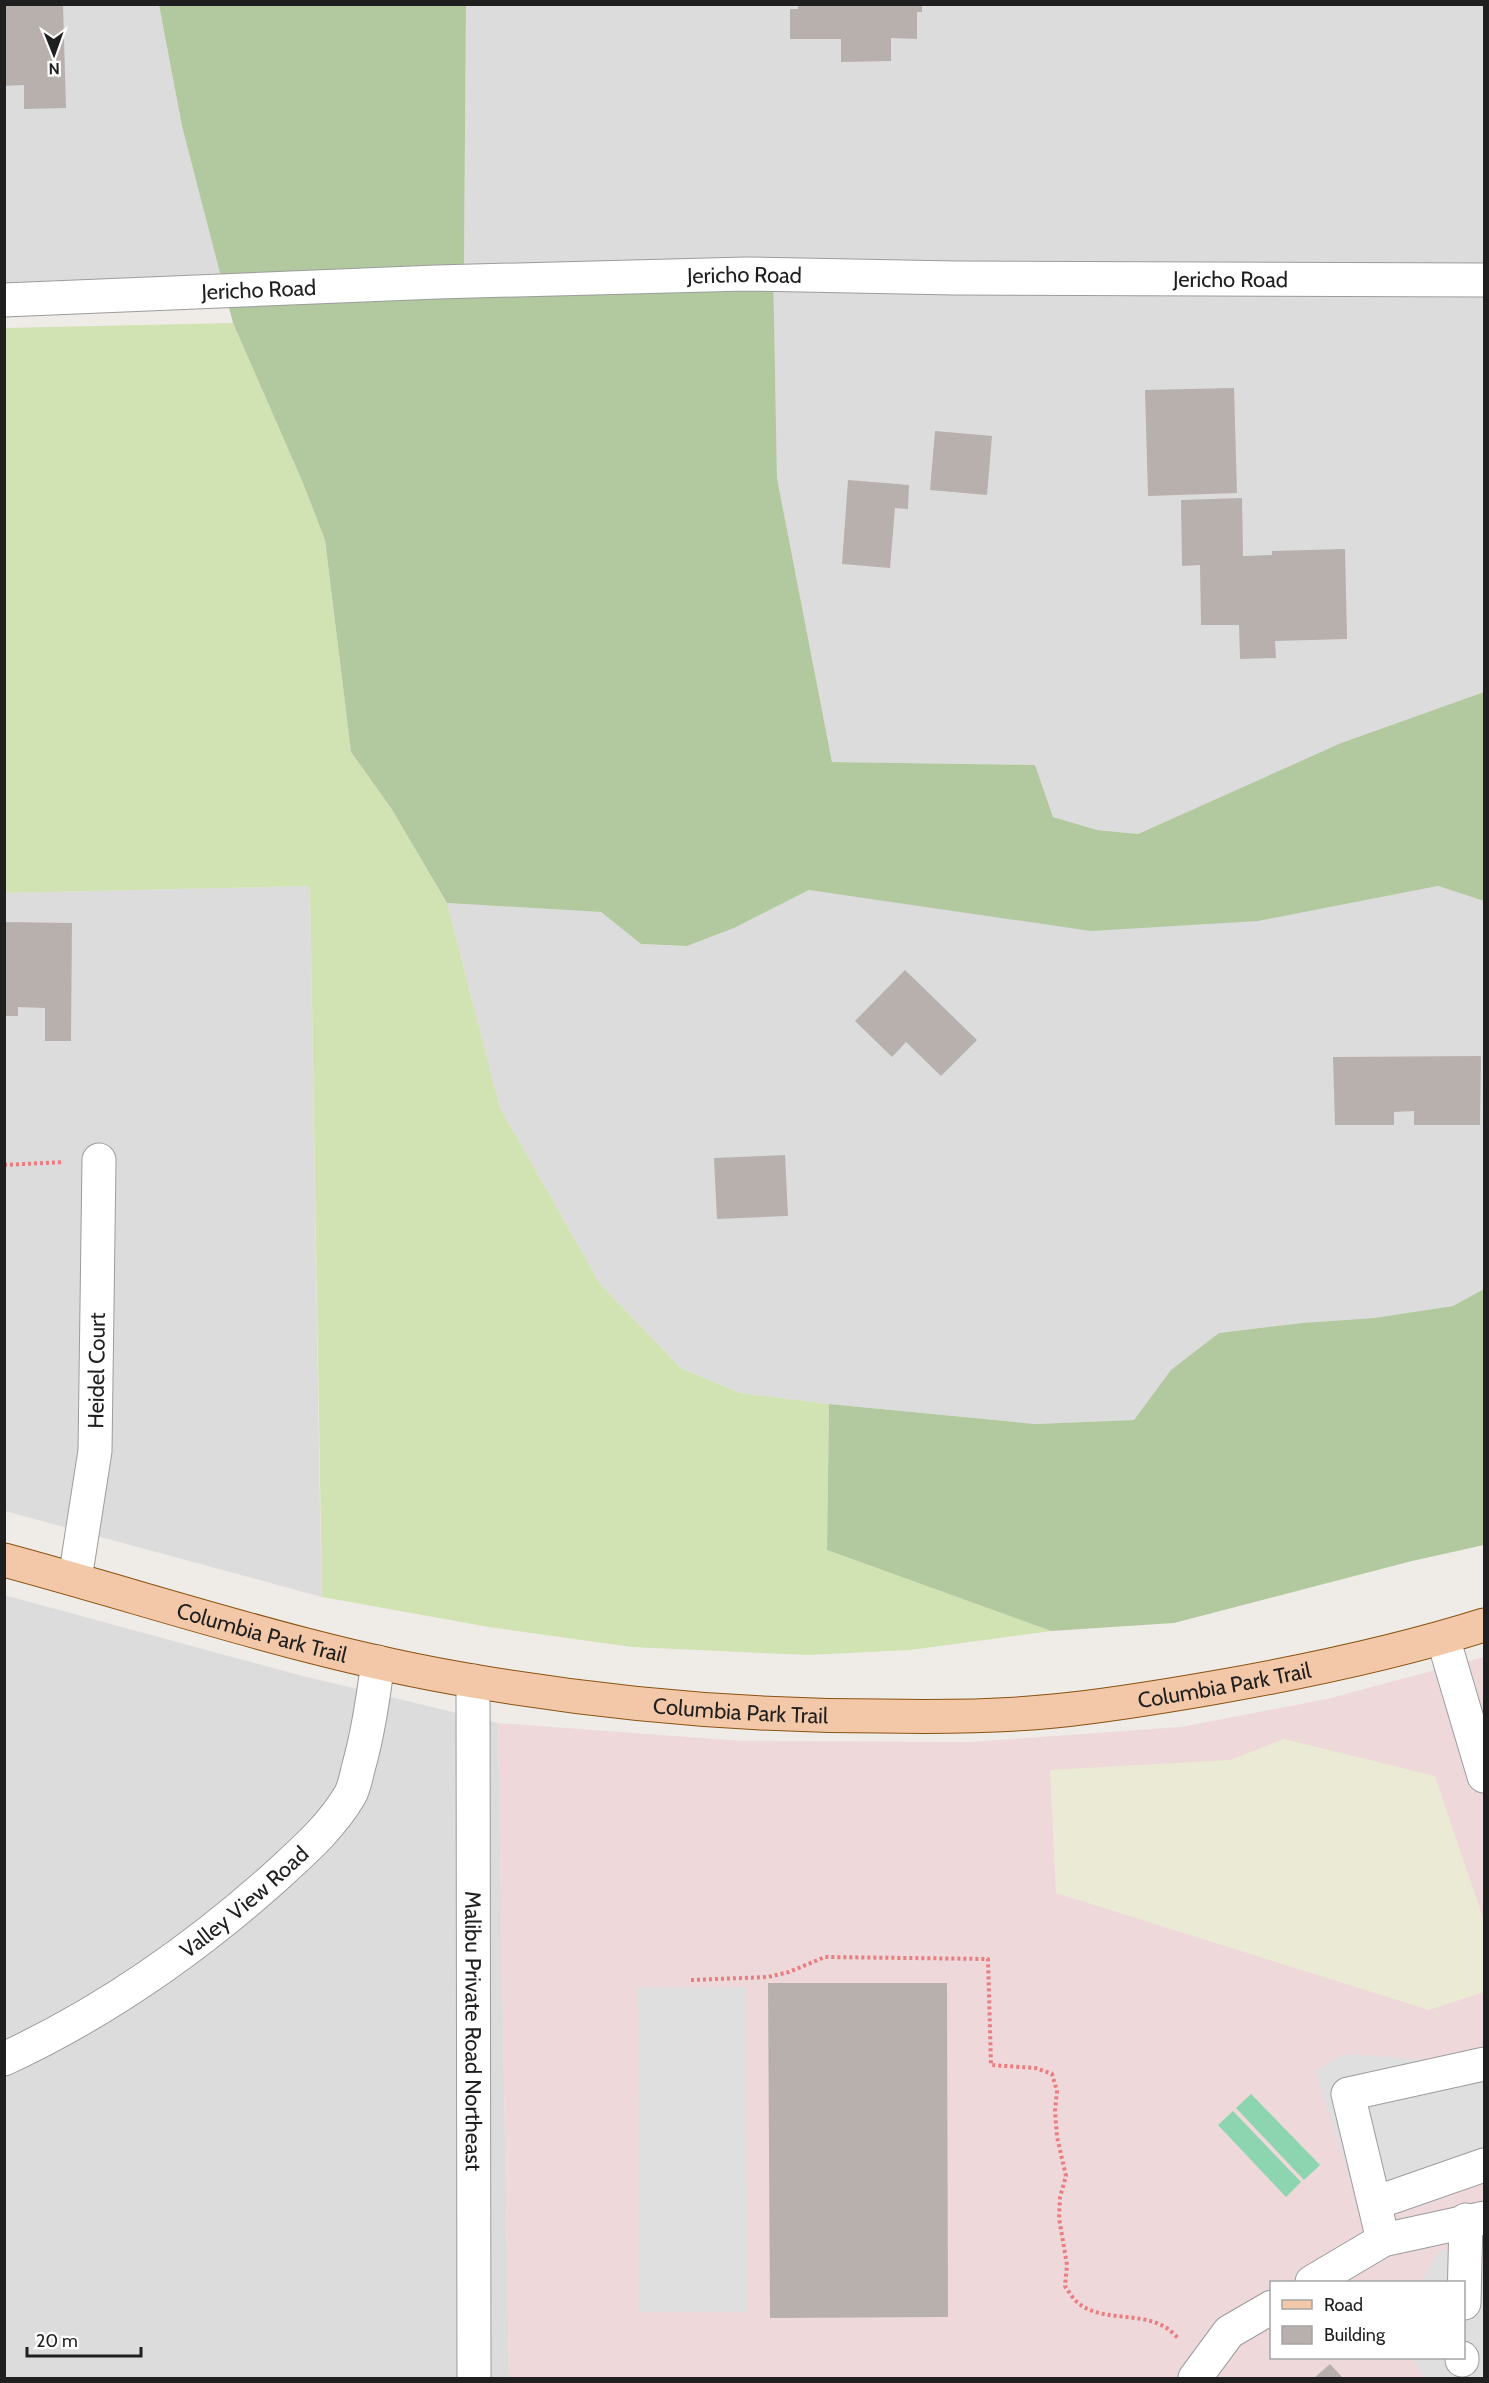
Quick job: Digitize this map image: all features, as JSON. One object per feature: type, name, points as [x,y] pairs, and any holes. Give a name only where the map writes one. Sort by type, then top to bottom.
[{"type":"main road","name":"Columbia Park Trail","points":[[4,1560],[269,1635],[378,1662],[472,1681],[700,1710],[802,1716],[952,1717],[1054,1711],[1155,1698],[1336,1665],[1485,1625]]},
{"type":"street","name":"Jericho Road","points":[[4,300],[437,282],[746,274],[967,278],[1485,280]]},
{"type":"street","name":"Heidel Court","points":[[75,1579],[95,1451],[99,1160]]},
{"type":"street","points":[[1443,1638],[1485,1776]]},
{"type":"street","name":"Valley View Road","points":[[4,2058],[108,2002],[156,1971],[221,1924],[307,1849],[331,1822],[351,1793],[368,1724],[378,1662]]},
{"type":"street","name":"Malibu Private Road Northeast","points":[[472,1681],[474,2379]]},
{"type":"street","points":[[1383,2240],[1348,2094],[1485,2064]]},
{"type":"street","points":[[1375,2203],[1485,2165]]},
{"type":"street","points":[[1315,2281],[1383,2240],[1475,2219],[1465,2295]]},
{"type":"street","points":[[1199,2372],[1229,2332],[1270,2308]]},
{"type":"path","points":[[4,1165],[99,1160]]},
{"type":"path","points":[[691,1980],[768,1977],[789,1972],[825,1957],[988,1959],[991,2065],[1035,2068],[1052,2074],[1057,2091],[1055,2111],[1057,2138],[1066,2176],[1060,2197],[1059,2218],[1067,2265],[1065,2286],[1076,2302],[1091,2310],[1108,2315],[1147,2320],[1165,2327],[1199,2372]]},
{"type":"shaded area","points":[[4,5],[159,5],[182,126],[224,282],[5,287]]},
{"type":"shaded area","points":[[466,5],[1484,5],[1484,692],[1341,743],[1138,834],[1097,830],[1053,817],[1035,765],[832,762],[777,478],[773,261],[464,264]]},
{"type":"shaded area","points":[[310,886],[322,1597],[5,1511],[4,893]]},
{"type":"shaded area","points":[[1438,886],[1484,901],[1484,1289],[1454,1306],[1374,1318],[1302,1323],[1219,1333],[1134,1420],[1035,1424],[740,1393],[681,1368],[600,1284],[500,1108],[447,903],[601,912],[641,944],[687,946],[734,928],[809,890],[927,905],[1258,921]]},
{"type":"shaded area","points":[[4,1595],[295,1674],[498,1723],[509,2378],[5,2378]]},
{"type":"shaded area","points":[[1484,1657],[1484,2378],[509,2378],[498,1723],[742,1741],[970,1742],[1181,1727],[1327,1699]]},
{"type":"shaded area","points":[[638,1987],[746,1987],[747,2312],[640,2312]]},
{"type":"shaded area","points":[[1343,2054],[1484,2063],[1484,2182],[1422,2206],[1361,2211],[1315,2071]]},
{"type":"shaded area","points":[[1441,2249],[1484,2268],[1484,2377],[1424,2378],[1413,2359],[1465,2359],[1465,2281],[1421,2281]]},
{"type":"green space","points":[[159,5],[466,5],[464,264],[773,261],[777,478],[832,762],[1035,765],[1053,817],[1097,830],[1138,834],[1341,743],[1484,692],[1484,901],[1438,886],[1258,921],[1091,931],[809,890],[734,928],[687,946],[641,944],[601,912],[447,903],[391,808],[351,752],[325,540],[303,483],[233,323],[182,126]]},
{"type":"green space","points":[[233,323],[303,483],[325,540],[351,752],[391,808],[447,903],[500,1108],[600,1284],[681,1368],[740,1393],[829,1404],[827,1550],[1051,1631],[910,1650],[809,1655],[632,1647],[489,1627],[322,1597],[310,886],[5,893],[4,328]]},
{"type":"green space","points":[[1484,1289],[1484,1545],[1412,1561],[1174,1623],[1051,1631],[827,1550],[829,1404],[1035,1424],[1134,1420],[1171,1370],[1219,1333],[1302,1323],[1374,1318],[1453,1306]]},
{"type":"green space","points":[[1284,1739],[1435,1776],[1484,1921],[1484,1992],[1429,2010],[1056,1893],[1050,1770],[1230,1760]]},
{"type":"green space","points":[[1251,2094],[1320,2165],[1304,2180],[1236,2108]]},
{"type":"green space","points":[[1233,2111],[1301,2182],[1286,2197],[1218,2125]]},
{"type":"building","points":[[4,4],[63,4],[66,108],[24,109],[24,85],[4,86]]},
{"type":"building","points":[[798,4],[922,4],[922,12],[917,12],[917,39],[891,38],[891,61],[841,62],[841,39],[790,39],[790,9],[798,9]]},
{"type":"building","points":[[1234,388],[1237,493],[1148,496],[1145,390]]},
{"type":"building","points":[[935,431],[992,436],[987,495],[930,490]]},
{"type":"building","points":[[848,480],[909,485],[908,509],[895,508],[890,568],[842,564]]},
{"type":"building","points":[[1242,498],[1243,556],[1272,555],[1272,551],[1345,549],[1347,639],[1275,641],[1276,658],[1240,659],[1239,625],[1201,625],[1200,565],[1182,566],[1181,500]]},
{"type":"building","points":[[4,922],[72,923],[71,1041],[45,1041],[45,1008],[18,1007],[18,1016],[4,1016]]},
{"type":"building","points":[[905,970],[977,1040],[941,1076],[906,1042],[892,1057],[855,1021]]},
{"type":"building","points":[[1481,1056],[1480,1125],[1414,1125],[1414,1111],[1394,1112],[1394,1125],[1335,1125],[1333,1057]]},
{"type":"building","points":[[785,1155],[788,1216],[717,1219],[714,1158]]},
{"type":"building","points":[[768,1983],[947,1983],[948,2317],[770,2318]]},
{"type":"building","points":[[1330,2364],[1343,2378],[1314,2378]]}]
